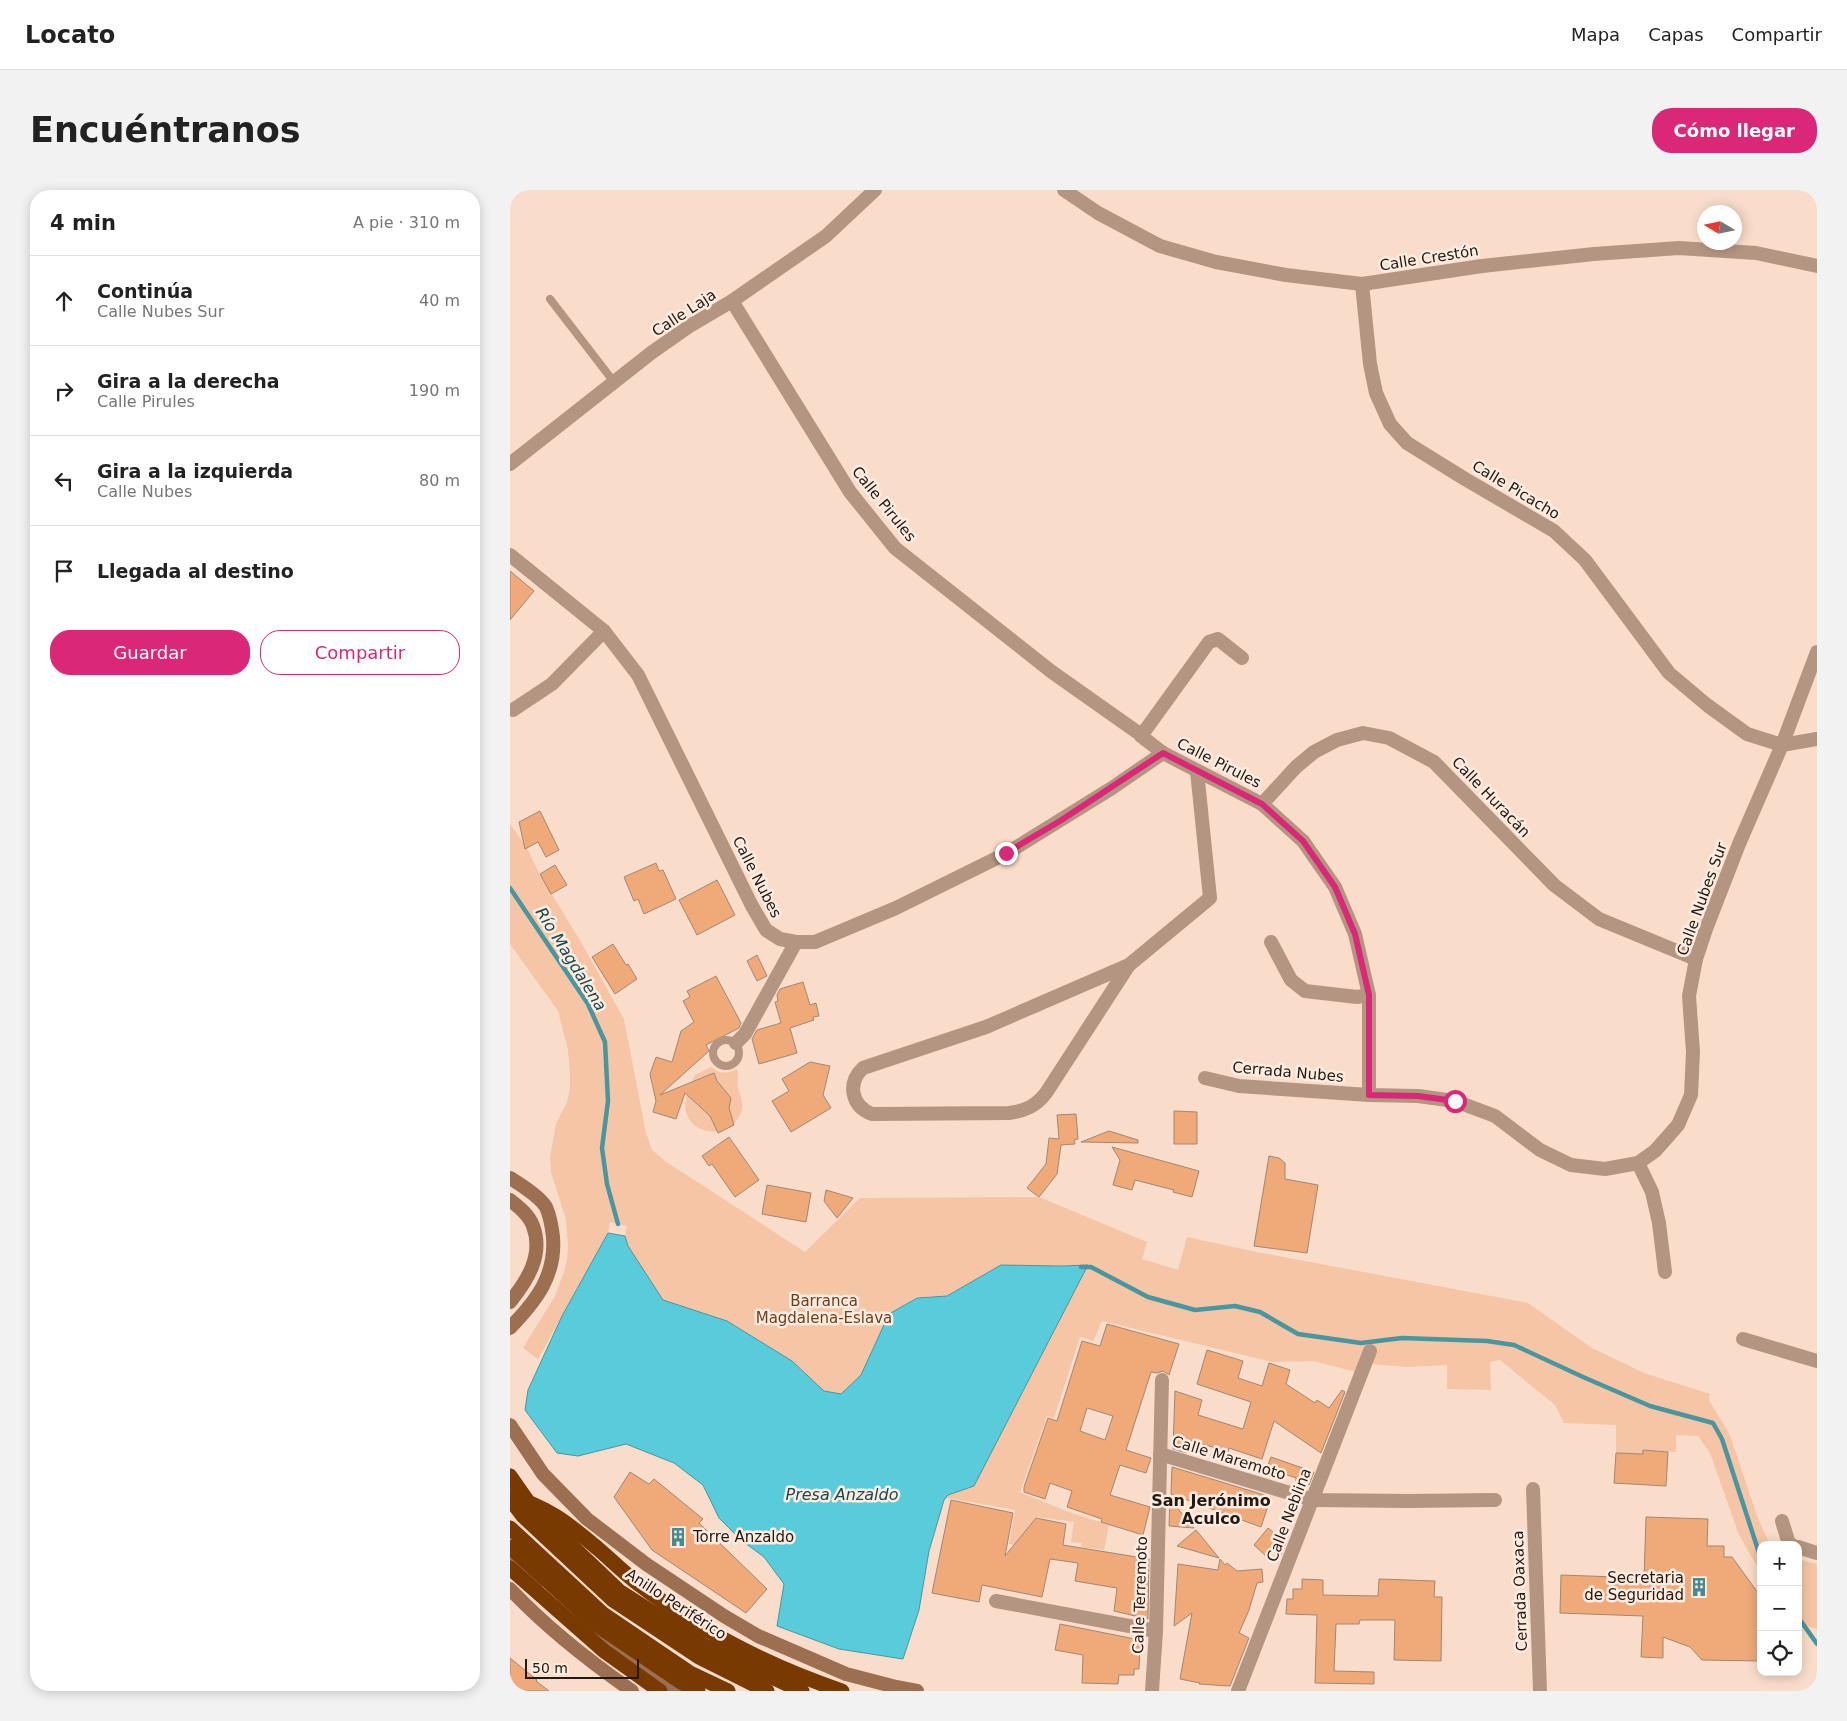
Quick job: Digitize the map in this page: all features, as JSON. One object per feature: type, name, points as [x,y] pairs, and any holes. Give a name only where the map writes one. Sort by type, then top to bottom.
[{"type":"highway","name":"Anillo Periférico","points":[[510,1476],[533,1509],[619,1591],[705,1646],[803,1685]]},
{"type":"highway","points":[[510,1498],[536,1505],[563,1519],[635,1582],[677,1612],[718,1637],[803,1685],[842,1691]]},
{"type":"highway","points":[[510,1498],[523,1516],[613,1600],[699,1657],[766,1691]]},
{"type":"highway","points":[[510,1528],[603,1614],[690,1673],[728,1691]]},
{"type":"highway","points":[[510,1547],[594,1623],[681,1682],[698,1691]]},
{"type":"highway","points":[[510,1568],[604,1651],[660,1691]]},
{"type":"main road","points":[[510,1178],[525,1186],[546,1207],[552,1227],[554,1252],[548,1278],[533,1303],[510,1328]]},
{"type":"main road","points":[[510,1200],[523,1211],[533,1226],[537,1246],[534,1265],[524,1285],[510,1302]]},
{"type":"main road","points":[[510,1425],[543,1474],[587,1519],[646,1564],[724,1616],[758,1636],[846,1674],[917,1691]]},
{"type":"main road","points":[[510,1557],[556,1600],[616,1649],[679,1691]]},
{"type":"main road","points":[[510,1589],[525,1605],[567,1642],[632,1691]]},
{"type":"street","name":"Calle Laja","points":[[510,464],[614,382],[688,327],[732,301],[826,236],[875,190]]},
{"type":"street","name":"Calle Crestón","points":[[1064,190],[1098,213],[1160,246],[1216,262],[1286,276],[1362,284],[1482,266],[1594,254],[1679,248],[1756,253],[1817,266]]},
{"type":"street","name":"Calle Picacho","points":[[1362,284],[1370,364],[1376,394],[1390,424],[1407,443],[1554,530],[1584,560],[1669,673],[1707,705],[1747,734],[1782,745],[1817,740]]},
{"type":"street","name":"Calle Pirules","points":[[732,301],[850,492],[896,548],[1052,672],[1163,753],[1262,804],[1303,841],[1335,887],[1355,934],[1369,995],[1369,1095]]},
{"type":"street","name":"Calle Nubes","points":[[510,555],[604,631],[638,674],[752,906],[766,930],[780,939],[796,942],[815,942],[952,882],[1060,821],[1163,753]]},
{"type":"street","points":[[513,710],[552,684],[604,631]]},
{"type":"street","points":[[1139,734],[1209,642],[1218,639],[1242,658]]},
{"type":"street","name":"Calle Nubes Sur","points":[[1369,1095],[1418,1096],[1455,1101],[1469,1105],[1495,1116],[1540,1150],[1570,1165],[1605,1169],[1638,1163],[1655,1151],[1678,1125],[1691,1095],[1693,1052],[1690,996],[1696,959],[1739,844],[1782,745],[1817,652]]},
{"type":"street","name":"Calle Huracán","points":[[1262,804],[1296,767],[1314,752],[1337,740],[1364,733],[1389,738],[1434,762],[1554,885],[1599,919],[1696,959]]},
{"type":"street","points":[[1129,964],[1046,1093],[1033,1106],[1010,1113],[872,1114],[861,1108],[857,1103],[853,1084],[858,1072],[863,1068],[986,1027],[1129,964],[1210,898],[1197,771]]},
{"type":"street","points":[[736,1043],[745,1034],[796,942]]},
{"type":"street","points":[[1271,942],[1291,980],[1305,991],[1357,996],[1369,995]]},
{"type":"street","name":"Cerrada Nubes","points":[[1205,1078],[1240,1086],[1369,1095]]},
{"type":"street","points":[[1638,1163],[1652,1192],[1659,1224],[1665,1272]]},
{"type":"street","points":[[1742,1339],[1817,1361]]},
{"type":"street","name":"Calle Neblina","points":[[1238,1691],[1370,1351]]},
{"type":"street","name":"Calle Terremoto","points":[[1152,1691],[1156,1631],[1162,1380]]},
{"type":"street","name":"Calle Maremoto","points":[[1160,1454],[1313,1500],[1495,1500]]},
{"type":"street","name":"Cerrada Oaxaca","points":[[1533,1489],[1540,1691]]},
{"type":"street","points":[[1782,1521],[1788,1541]]},
{"type":"street","points":[[1802,1548],[1817,1553]]},
{"type":"street","points":[[996,1601],[1156,1631]]},
{"type":"lane","points":[[550,299],[614,382]]},
{"type":"green space","name":"Barranca Magdalena-Eslava","points":[[510,824],[527,848],[540,875],[581,942],[624,1019],[646,1133],[652,1150],[665,1161],[805,1252],[860,1198],[1039,1197],[1147,1242],[1142,1259],[1178,1270],[1187,1237],[1528,1303],[1592,1348],[1644,1373],[1710,1394],[1709,1400],[1730,1435],[1757,1516],[1768,1541],[1757,1541],[1757,1566],[1739,1535],[1710,1453],[1698,1436],[1676,1435],[1676,1452],[1643,1450],[1643,1454],[1616,1453],[1616,1425],[1564,1423],[1555,1405],[1500,1360],[1490,1362],[1491,1390],[1447,1389],[1447,1365],[1407,1367],[1369,1364],[1364,1374],[1313,1361],[1272,1362],[1102,1321],[1093,1341],[1080,1337],[1054,1418],[1047,1416],[1020,1492],[1066,1511],[1109,1525],[1104,1550],[1081,1547],[1082,1543],[1071,1542],[1074,1522],[1037,1517],[1014,1545],[1009,1544],[1015,1510],[948,1498],[944,1500],[948,1495],[974,1486],[1087,1265],[1001,1265],[947,1296],[917,1297],[889,1314],[861,1375],[841,1394],[824,1391],[792,1361],[727,1321],[663,1300],[628,1246],[625,1236],[627,1226],[610,1222],[608,1233],[538,1359],[523,1348],[555,1296],[567,1259],[566,1220],[551,1172],[550,1157],[556,1124],[567,1102],[570,1089],[570,1074],[568,1050],[558,1011],[510,944]]},
{"type":"green space","points":[[711,1067],[724,1073],[737,1069],[738,1088],[742,1105],[740,1115],[735,1122],[721,1131],[712,1132],[696,1127],[690,1120],[685,1107],[695,1075]]},
{"type":"green space","points":[[1802,1560],[1817,1564],[1817,1629],[1802,1624]]},
{"type":"water","name":"Presa Anzaldo","points":[[608,1233],[625,1236],[628,1246],[663,1300],[727,1321],[792,1361],[824,1391],[841,1394],[861,1375],[889,1314],[917,1298],[947,1296],[1001,1265],[1088,1265],[974,1486],[948,1495],[944,1500],[929,1551],[919,1610],[903,1659],[839,1649],[777,1626],[784,1584],[764,1557],[741,1540],[719,1518],[703,1485],[674,1463],[626,1444],[578,1456],[557,1453],[525,1410],[528,1390],[562,1316]]},
{"type":"building","points":[[510,571],[534,591],[510,620]]},
{"type":"building","points":[[540,811],[559,850],[546,857],[538,842],[525,849],[519,822]]},
{"type":"building","points":[[656,863],[659,871],[663,870],[676,899],[644,914],[638,899],[634,901],[624,877]]},
{"type":"building","points":[[555,865],[567,885],[551,894],[540,874]]},
{"type":"building","points":[[717,880],[735,915],[697,935],[679,900]]},
{"type":"building","points":[[613,944],[637,979],[615,994],[592,957]]},
{"type":"building","points":[[757,955],[767,976],[757,981],[747,961]]},
{"type":"building","points":[[716,976],[741,1023],[739,1028],[706,1045],[709,1051],[660,1095],[714,1073],[717,1081],[731,1098],[729,1108],[734,1125],[718,1133],[710,1116],[685,1093],[676,1119],[653,1112],[656,1101],[650,1074],[656,1057],[672,1062],[681,1031],[694,1022],[683,1001],[690,997],[687,991]]},
{"type":"building","points":[[803,982],[810,1005],[816,1003],[819,1016],[813,1017],[814,1020],[790,1028],[797,1053],[759,1064],[752,1039],[757,1030],[781,1023],[775,1002],[778,1001],[777,995],[780,989]]},
{"type":"building","points":[[810,1062],[830,1066],[823,1095],[831,1108],[791,1132],[772,1101],[789,1091],[782,1079]]},
{"type":"building","points":[[1174,1111],[1197,1112],[1197,1144],[1174,1144]]},
{"type":"building","points":[[1076,1114],[1078,1139],[1074,1140],[1075,1144],[1061,1145],[1057,1174],[1039,1197],[1027,1188],[1046,1164],[1049,1138],[1059,1139],[1057,1115]]},
{"type":"building","points":[[1109,1131],[1138,1140],[1138,1143],[1081,1142]]},
{"type":"building","points":[[729,1137],[759,1180],[735,1197],[712,1164],[709,1166],[702,1156]]},
{"type":"building","points":[[1112,1147],[1199,1171],[1192,1197],[1173,1192],[1174,1190],[1135,1180],[1132,1190],[1113,1185],[1120,1160]]},
{"type":"building","points":[[1269,1156],[1279,1158],[1285,1163],[1285,1179],[1318,1185],[1307,1253],[1254,1246]]},
{"type":"building","points":[[767,1185],[811,1193],[806,1222],[762,1214]]},
{"type":"building","points":[[826,1190],[853,1198],[837,1218],[824,1201]]},
{"type":"building","points":[[1107,1324],[1179,1344],[1169,1375],[1163,1371],[1151,1372],[1126,1450],[1151,1458],[1146,1473],[1120,1465],[1110,1495],[1150,1507],[1143,1535],[1101,1522],[1102,1519],[1067,1507],[1072,1491],[1050,1483],[1045,1499],[1024,1492],[1024,1487],[1048,1418],[1057,1421],[1082,1341],[1100,1346]],"holes":[[[1087,1408],[1113,1416],[1105,1440],[1080,1431]]]},
{"type":"building","points":[[1207,1350],[1243,1361],[1238,1378],[1262,1386],[1269,1363],[1290,1370],[1286,1384],[1315,1403],[1317,1400],[1329,1408],[1342,1390],[1345,1392],[1321,1453],[1274,1421],[1262,1459],[1229,1448],[1228,1452],[1190,1440],[1186,1453],[1173,1449],[1175,1391],[1202,1400],[1198,1415],[1243,1429],[1251,1402],[1197,1384]]},
{"type":"building","points":[[1643,1450],[1668,1452],[1666,1486],[1614,1483],[1616,1453],[1643,1454]]},
{"type":"building","points":[[1271,1457],[1314,1472],[1309,1485],[1296,1481],[1296,1478],[1267,1468]]},
{"type":"building","points":[[1172,1467],[1271,1497],[1261,1527],[1171,1494]]},
{"type":"building","name":"Torre Anzaldo","points":[[630,1472],[649,1484],[654,1479],[703,1519],[699,1523],[767,1589],[746,1613],[652,1550],[614,1497]]},
{"type":"building","points":[[1170,1499],[1194,1528],[1169,1526]]},
{"type":"building","points":[[951,1500],[1013,1513],[1005,1556],[1036,1518],[1066,1524],[1063,1545],[1149,1559],[1148,1619],[1114,1611],[1117,1588],[1075,1581],[1078,1563],[1050,1559],[1042,1597],[982,1585],[979,1602],[932,1593]]},
{"type":"building","name":"Secretaria de Seguridad","points":[[1646,1517],[1708,1519],[1707,1546],[1724,1546],[1724,1557],[1732,1557],[1757,1591],[1757,1661],[1702,1660],[1690,1647],[1663,1637],[1663,1658],[1641,1657],[1643,1616],[1560,1613],[1561,1575],[1644,1578]]},
{"type":"building","points":[[1268,1528],[1286,1543],[1280,1557],[1272,1550],[1267,1557],[1254,1545]]},
{"type":"building","points":[[1196,1530],[1219,1558],[1177,1546]]},
{"type":"building","points":[[1220,1559],[1225,1565],[1227,1563],[1237,1571],[1262,1569],[1263,1582],[1257,1583],[1249,1610],[1239,1633],[1249,1638],[1230,1686],[1199,1684],[1180,1679],[1192,1613],[1174,1626],[1178,1564],[1218,1570]]},
{"type":"building","points":[[1302,1579],[1323,1580],[1323,1595],[1378,1596],[1379,1579],[1435,1581],[1434,1597],[1442,1597],[1441,1661],[1394,1660],[1395,1620],[1360,1620],[1359,1624],[1336,1624],[1334,1671],[1374,1672],[1374,1684],[1315,1683],[1317,1615],[1286,1614],[1287,1599],[1293,1599],[1293,1589],[1302,1589]]},
{"type":"building","points":[[1060,1624],[1140,1640],[1139,1669],[1134,1669],[1134,1675],[1119,1675],[1118,1684],[1082,1683],[1083,1655],[1055,1650]]},
{"type":"building","points":[[510,1658],[536,1681],[549,1691],[510,1691]]},
{"type":"waterway","name":"Río Magdalena","points":[[510,888],[588,1004],[605,1042],[608,1101],[602,1148],[607,1184],[618,1224]]},
{"type":"waterway","points":[[1081,1267],[1091,1267],[1148,1297],[1195,1310],[1235,1306],[1260,1312],[1298,1334],[1361,1343],[1402,1338],[1487,1341],[1514,1345],[1650,1406],[1713,1423],[1722,1439],[1757,1547]]},
{"type":"waterway","points":[[1802,1623],[1817,1644]]},
{"type":"place","name":"Torre Anzaldo","points":[[678,1537]]},
{"type":"place","name":"Secretaria de Seguridad","points":[[1699,1587]]},
{"type":"district","name":"San Jerónimo Aculco","points":[[1211,1509]]},
{"type":"route","points":[[1006,853],[1112,788],[1163,753],[1262,804],[1303,841],[1335,887],[1355,934],[1369,995],[1369,1095],[1393,1094],[1455,1101]]}]
